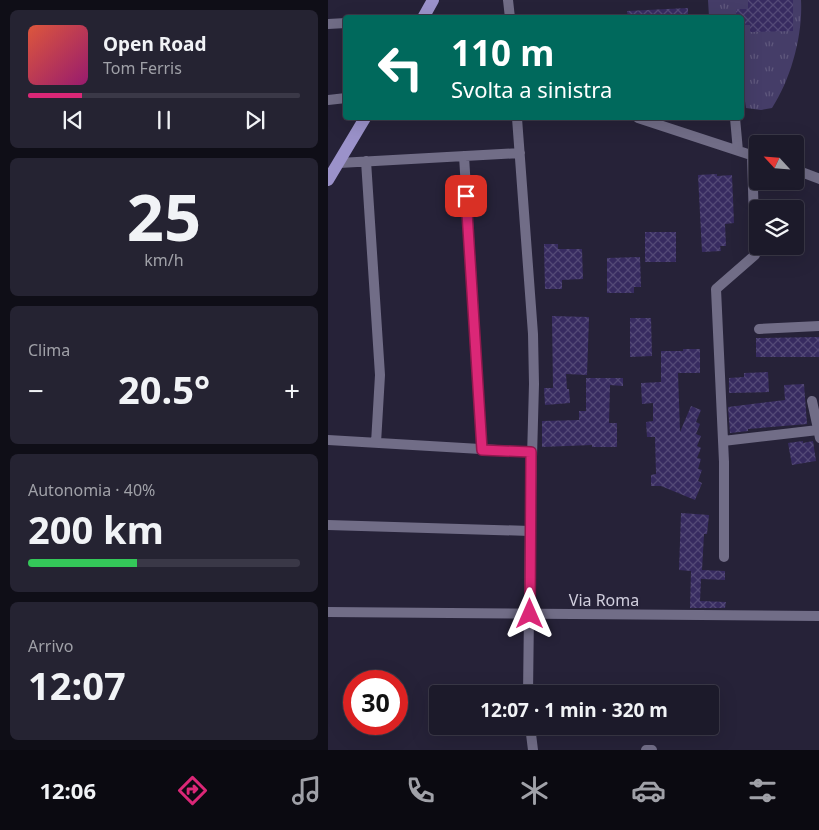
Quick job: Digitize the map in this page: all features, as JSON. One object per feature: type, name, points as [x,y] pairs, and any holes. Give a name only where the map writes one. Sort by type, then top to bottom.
[{"type":"main road","points":[[424,15],[433,0]]},
{"type":"main road","points":[[328,180],[364,120]]},
{"type":"street","points":[[508,0],[510,15]]},
{"type":"street","points":[[328,24],[343,23]]},
{"type":"street","points":[[328,100],[343,98]]},
{"type":"street","points":[[518,120],[533,334],[534,384],[531,452],[527,685]]},
{"type":"street","points":[[644,120],[749,155]]},
{"type":"street","points":[[735,120],[738,151]]},
{"type":"street","points":[[338,163],[520,153]]},
{"type":"street","points":[[464,156],[482,450]]},
{"type":"street","points":[[366,161],[380,375],[376,443]]},
{"type":"street","points":[[804,173],[820,179]]},
{"type":"street","points":[[724,557],[723,441],[716,289],[755,255],[755,190]]},
{"type":"street","points":[[759,329],[820,326]]},
{"type":"street","points":[[723,441],[819,434],[812,401]]},
{"type":"street","points":[[328,440],[531,452]]},
{"type":"street","points":[[328,525],[530,531]]},
{"type":"street","name":"Via Roma","points":[[328,612],[820,616]]},
{"type":"street","points":[[531,735],[533,750]]},
{"type":"green space","points":[[708,0],[801,0],[798,42],[785,84],[772,108],[761,110],[746,108],[744,94],[744,15],[709,15]]},
{"type":"building","points":[[748,0],[793,0],[793,31],[750,32],[750,25],[744,25],[744,15],[736,15],[736,9],[748,9]]},
{"type":"building","points":[[688,8],[688,15],[628,15],[627,11]]},
{"type":"building","points":[[717,174],[717,176],[732,175],[734,223],[725,224],[726,246],[720,246],[721,251],[702,252],[698,175]]},
{"type":"building","points":[[645,232],[676,232],[676,262],[645,262]]},
{"type":"building","points":[[544,244],[558,244],[558,249],[582,249],[583,279],[562,280],[562,289],[545,289]]},
{"type":"building","points":[[640,257],[641,287],[634,287],[634,293],[607,293],[607,258]]},
{"type":"building","points":[[552,316],[589,317],[587,375],[566,374],[570,403],[545,405],[544,388],[553,388]]},
{"type":"building","points":[[630,318],[651,318],[652,356],[630,357]]},
{"type":"building","points":[[820,337],[820,357],[756,357],[756,338]]},
{"type":"building","points":[[683,349],[700,349],[700,373],[678,373],[680,432],[691,406],[701,410],[696,422],[700,424],[696,434],[701,436],[697,446],[701,448],[697,458],[701,459],[698,469],[702,470],[698,481],[702,483],[695,500],[661,486],[651,486],[651,475],[656,474],[655,437],[647,437],[646,422],[653,421],[653,403],[642,404],[641,383],[661,382],[661,351],[683,351]]},
{"type":"building","points":[[768,372],[769,392],[729,393],[729,378],[744,377],[744,373]]},
{"type":"building","points":[[586,378],[623,378],[623,386],[610,385],[609,423],[617,423],[617,447],[592,447],[592,445],[542,447],[542,421],[579,420],[579,411],[586,411]]},
{"type":"building","points":[[804,384],[807,424],[748,429],[748,431],[730,433],[728,407],[785,400],[784,385]]},
{"type":"building","points":[[803,441],[803,443],[813,441],[816,461],[792,465],[788,443]]},
{"type":"building","points":[[681,513],[709,515],[707,534],[704,534],[702,570],[725,571],[725,580],[701,579],[700,601],[726,602],[725,608],[690,608],[691,571],[679,570]]},
{"type":"route","points":[[466,196],[482,450],[531,452],[530,614]]}]
